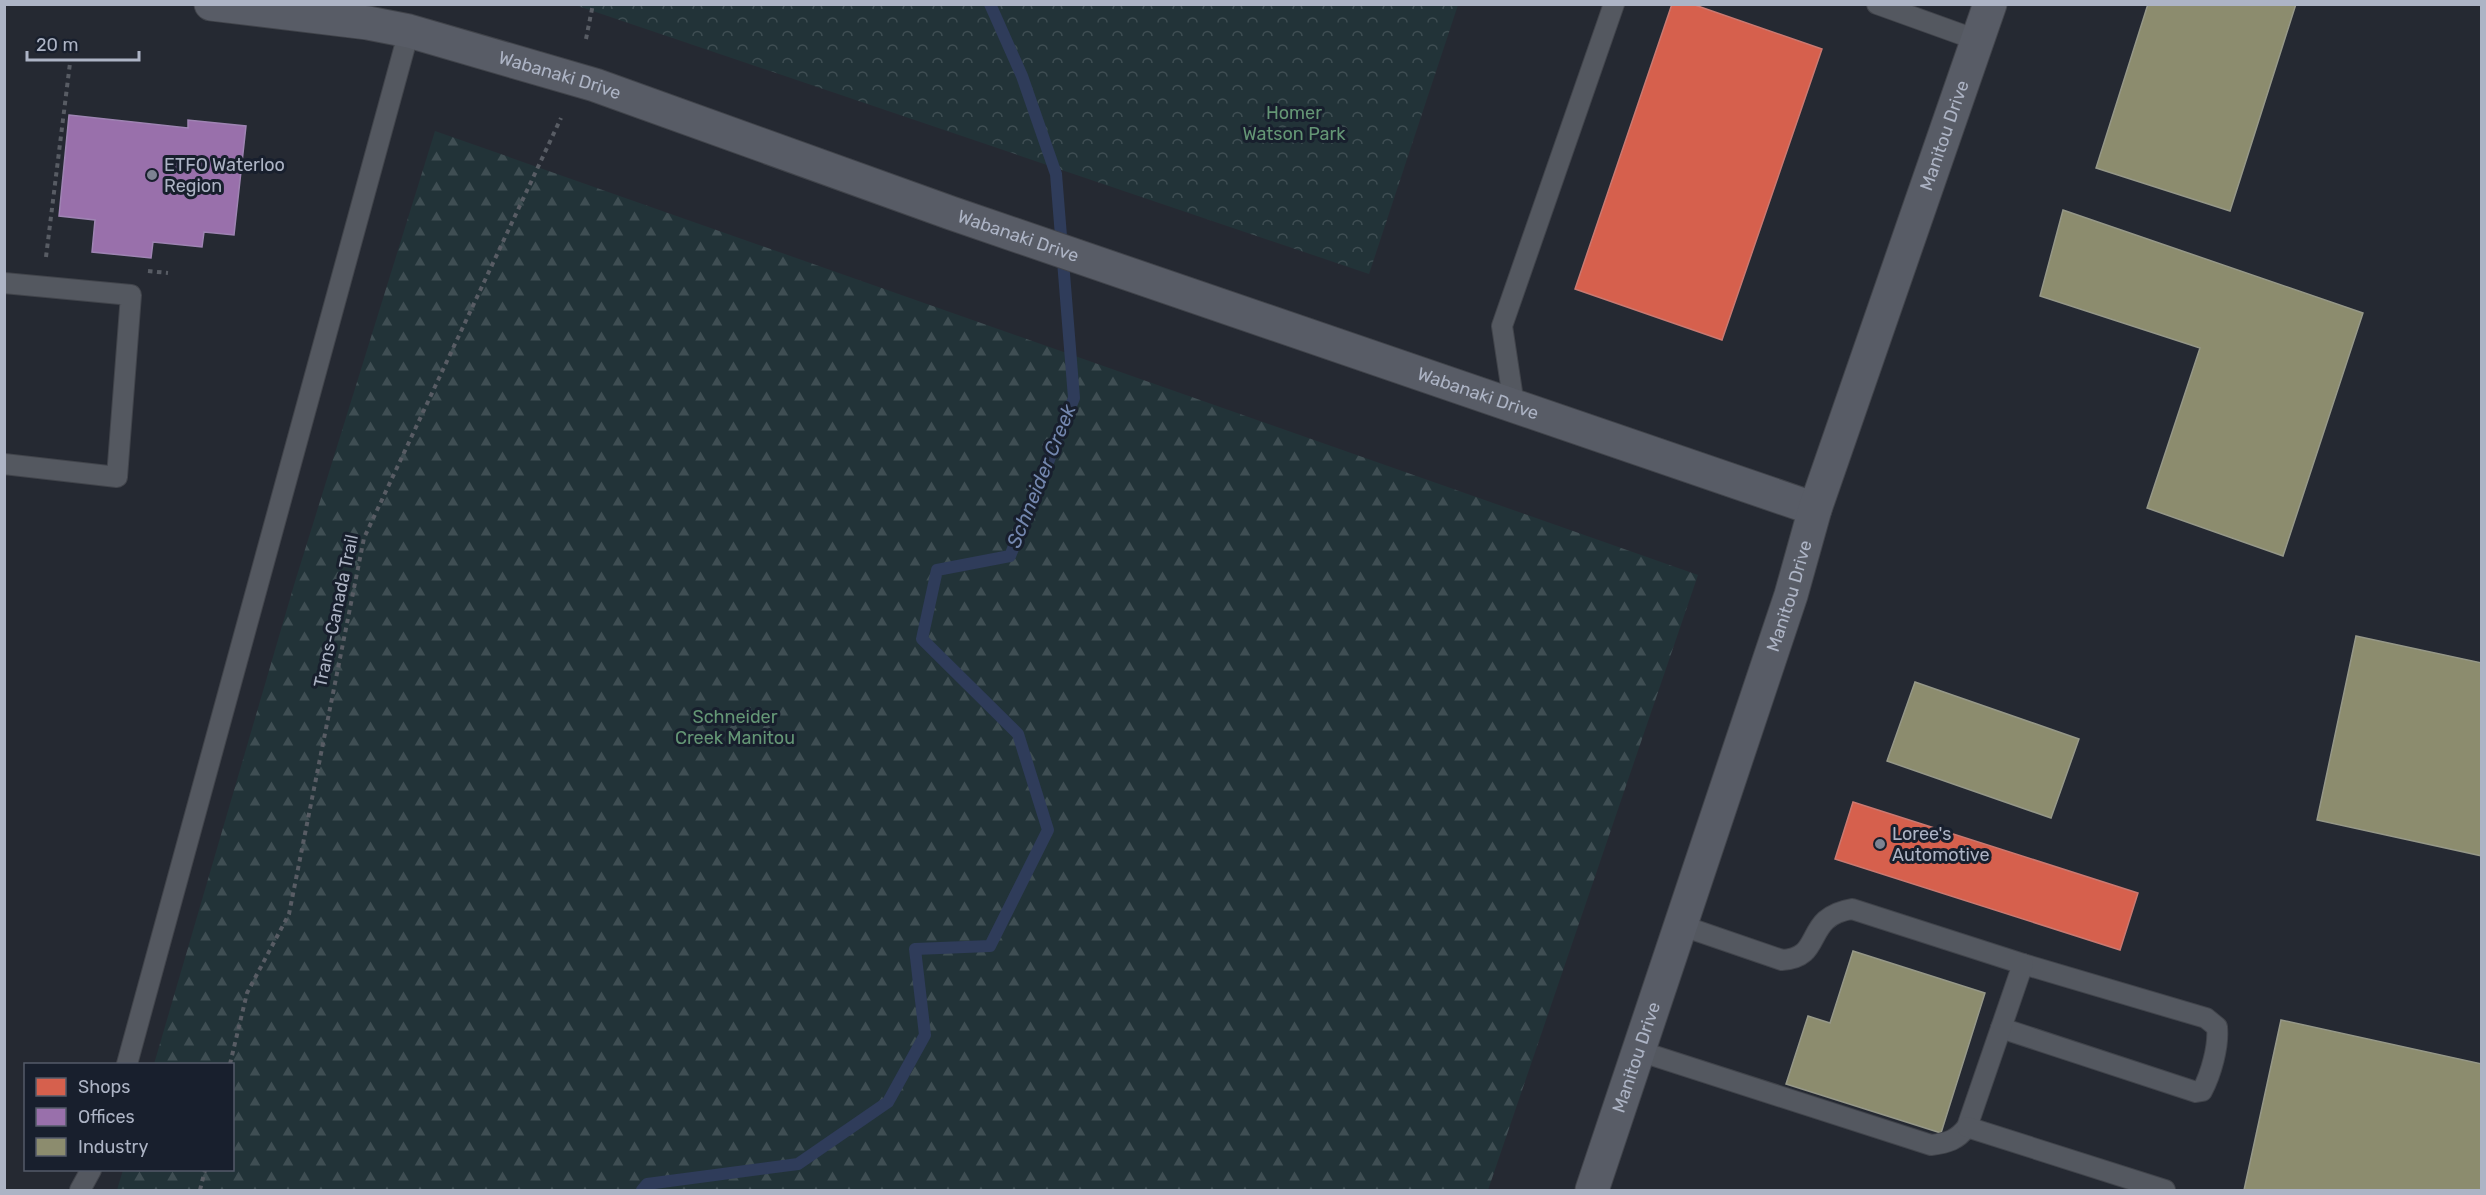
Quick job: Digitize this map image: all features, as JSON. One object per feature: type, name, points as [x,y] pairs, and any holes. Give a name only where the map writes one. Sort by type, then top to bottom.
[{"type":"street","name":"Wabanaki Drive","points":[[211,4],[368,23],[409,31],[595,85],[951,213],[1138,275],[1815,509]]},
{"type":"street","name":"Manitou Drive","points":[[1592,1191],[1791,595],[1815,509],[1990,4]]},
{"type":"lane","points":[[1514,405],[1502,326],[1614,4]]},
{"type":"lane","points":[[1877,4],[1977,39]]},
{"type":"lane","points":[[128,1063],[409,31]]},
{"type":"lane","points":[[4,283],[131,295],[117,477],[4,464]]},
{"type":"lane","points":[[1680,925],[1782,960],[1794,959],[1809,948],[1822,921],[1835,912],[1852,909],[2023,964],[2206,1018],[2217,1027],[2218,1035],[2207,1082],[2202,1091],[2196,1092],[2001,1028]]},
{"type":"lane","points":[[1639,1051],[1931,1145],[1958,1139],[1967,1127],[2023,964]]},
{"type":"lane","points":[[1967,1127],[2165,1191]]},
{"type":"lane","points":[[80,1191],[90,1171]]},
{"type":"path","points":[[586,39],[593,4]]},
{"type":"path","points":[[57,259],[46,258],[70,63]]},
{"type":"path","name":"Trans-Canada Trail","points":[[230,1063],[247,993],[289,914],[364,538],[561,118]]},
{"type":"path","points":[[141,270],[168,273]]},
{"type":"path","points":[[200,1191],[205,1171]]},
{"type":"green space","name":"Homer Watson Park","points":[[575,5],[1458,5],[1369,274]]},
{"type":"green space","name":"Schneider Creek Manitou","points":[[435,131],[1698,575],[1488,1190],[117,1190],[123,1171],[234,1171],[234,1063],[154,1063],[294,585]]},
{"type":"building: Shops","points":[[1672,4],[1692,4],[1822,49],[1722,340],[1575,289]]},
{"type":"building: Shops","points":[[1853,802],[2138,893],[2120,950],[1835,859]]},
{"type":"building: Offices","points":[[69,115],[188,128],[188,120],[246,126],[234,235],[204,232],[202,247],[153,242],[151,258],[92,252],[95,220],[59,216]]},
{"type":"building: Industry","points":[[2148,4],[2296,4],[2230,211],[2096,168]]},
{"type":"building: Industry","points":[[2063,210],[2363,313],[2283,556],[2147,508],[2200,348],[2040,296]]},
{"type":"building: Industry","points":[[2356,636],[2482,663],[2482,856],[2317,820]]},
{"type":"building: Industry","points":[[1915,682],[2079,739],[2051,818],[1887,761]]},
{"type":"building: Industry","points":[[1853,951],[1985,993],[1941,1133],[1786,1084],[1808,1016],[1830,1023]]},
{"type":"building: Industry","points":[[2281,1020],[2482,1064],[2482,1190],[2244,1190]]},
{"type":"waterway","name":"Schneider Creek","points":[[642,1190],[647,1184],[798,1164],[888,1102],[925,1035],[915,949],[990,946],[1048,830],[1018,734],[922,639],[937,570],[1010,556],[1074,398],[1056,174],[1022,76],[990,4]]},
{"type":"place","name":"ETFO Waterloo Region","points":[[152,175]]},
{"type":"place","name":"Loree's Automotive","points":[[1880,844]]}]
